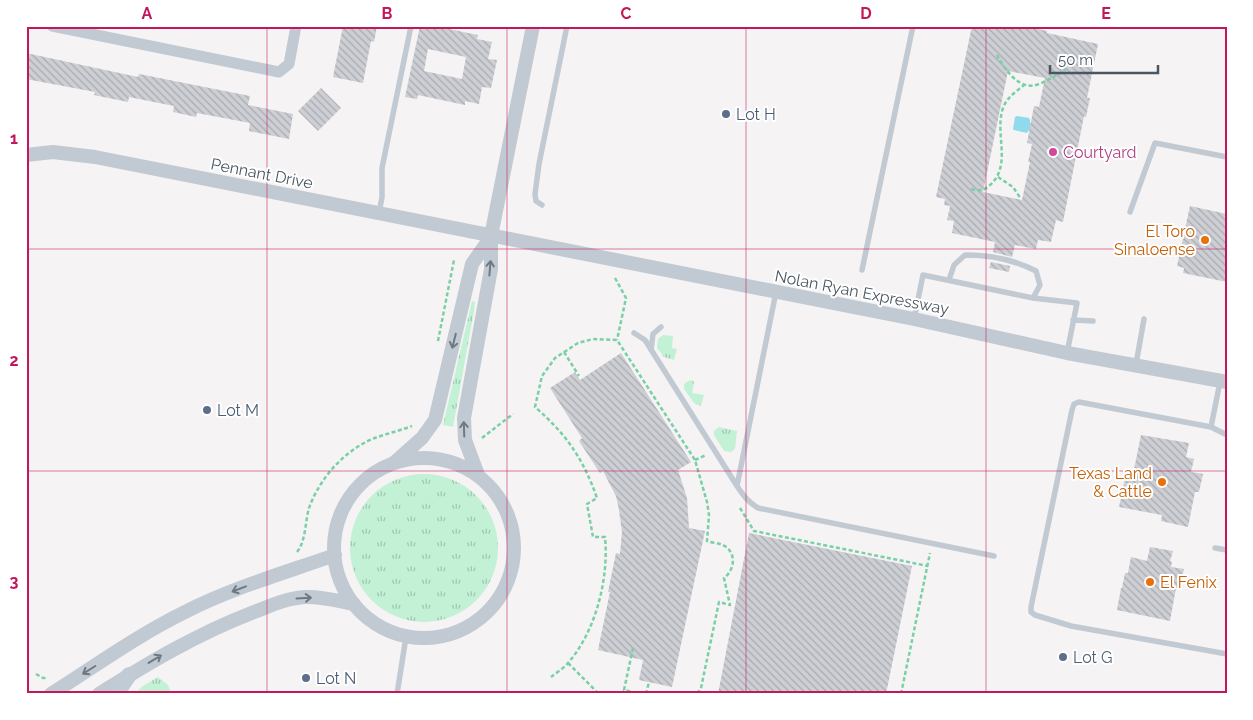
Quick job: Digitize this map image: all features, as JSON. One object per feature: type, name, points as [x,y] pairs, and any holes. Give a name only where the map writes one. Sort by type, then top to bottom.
[{"type":"main road","points":[[116,694],[129,675]]},
{"type":"street","points":[[52,26],[92,30],[279,72],[289,64],[296,26]]},
{"type":"street","points":[[478,475],[465,440],[464,418],[491,269],[491,236],[533,26]]},
{"type":"street","name":"Pennant Drive","points":[[26,155],[53,152],[88,156],[491,236]]},
{"type":"street","points":[[394,463],[421,458],[436,458],[458,464],[478,475],[490,485],[507,511],[512,526],[514,557],[506,588],[488,613],[464,630],[436,638],[421,639],[406,637],[382,629],[354,604],[340,581],[334,555],[337,526],[348,500],[367,478],[394,463],[422,438],[435,420],[472,264],[491,236]]},
{"type":"street","name":"Nolan Ryan Expressway","points":[[491,236],[914,319],[1067,353],[1224,381]]},
{"type":"street","points":[[51,694],[160,625],[185,612],[244,587],[334,555]]},
{"type":"street","points":[[99,694],[193,638],[225,623],[294,598],[320,598],[354,604]]},
{"type":"lane","points":[[378,214],[382,197],[382,168],[411,26]]},
{"type":"lane","points":[[542,205],[536,201],[535,194],[539,164],[567,26]]},
{"type":"lane","points":[[862,270],[913,26]]},
{"type":"lane","points":[[1130,212],[1156,143],[1227,156]]},
{"type":"lane","points":[[949,280],[954,265],[965,255],[976,255],[1022,264],[1036,271],[1040,284],[1033,298]]},
{"type":"lane","points":[[914,319],[923,275],[1033,298],[1077,303],[1067,353]]},
{"type":"lane","points":[[737,486],[776,292]]},
{"type":"lane","points":[[1136,364],[1144,318]]},
{"type":"lane","points":[[1073,320],[1093,321]]},
{"type":"lane","points":[[651,350],[653,334],[661,327]]},
{"type":"lane","points":[[634,333],[645,340],[750,504],[758,508],[994,556]]},
{"type":"lane","points":[[1211,427],[1224,381]]},
{"type":"lane","points":[[1227,435],[1211,427],[1079,402],[1074,404],[1031,612],[1035,615],[1071,626],[1227,654]]},
{"type":"lane","points":[[1215,548],[1227,550]]},
{"type":"lane","points":[[397,694],[406,637]]},
{"type":"path","points":[[997,56],[1012,76],[1024,85],[1036,86],[1064,72],[1065,68]]},
{"type":"path","points":[[971,189],[985,189],[998,177],[1003,155],[1000,126],[1003,108],[1006,101],[1024,85]]},
{"type":"path","points":[[998,177],[1013,187],[1021,199]]},
{"type":"path","points":[[438,343],[454,260]]},
{"type":"path","points":[[615,278],[626,298],[617,340],[695,460],[709,515],[707,541],[724,546],[732,555],[734,562],[732,571],[724,578],[730,605],[719,602],[700,688],[697,694]]},
{"type":"path","points":[[551,677],[568,663],[585,635],[597,609],[604,579],[607,553],[605,537],[594,537],[587,504],[597,498],[586,470],[574,449],[560,431],[535,407],[542,376],[555,358],[578,343],[593,339],[617,340]]},
{"type":"path","points":[[564,352],[579,376]]},
{"type":"path","points":[[482,438],[513,414]]},
{"type":"path","points":[[292,557],[300,548],[308,512],[315,494],[322,481],[333,468],[344,457],[363,444],[416,424]]},
{"type":"path","points":[[901,694],[932,544]]},
{"type":"path","points":[[633,648],[624,690],[642,694]]},
{"type":"path","points":[[568,663],[599,694]]},
{"type":"path","points":[[646,694],[648,682]]},
{"type":"green space","points":[[472,301],[475,302],[474,311],[453,427],[443,425]]},
{"type":"green space","points":[[663,335],[673,336],[672,348],[677,349],[674,360],[664,357],[657,348],[658,339]]},
{"type":"green space","points":[[691,380],[694,382],[692,393],[704,395],[701,406],[694,403],[684,389],[684,384]]},
{"type":"green space","points":[[719,427],[737,431],[735,449],[731,452],[724,451],[714,435],[714,431]]},
{"type":"green space","points":[[424,474],[452,479],[477,495],[493,520],[498,548],[493,576],[477,601],[452,617],[424,622],[396,617],[371,601],[355,576],[350,548],[355,520],[371,495],[396,479]]},
{"type":"green space","points":[[158,677],[168,685],[169,694],[134,694],[143,686]]},
{"type":"water","points":[[1015,117],[1029,118],[1032,124],[1031,130],[1027,133],[1013,129]]},
{"type":"building","points":[[343,26],[377,26],[374,42],[371,41],[363,83],[333,77]]},
{"type":"building","points":[[420,26],[434,26],[478,35],[477,39],[492,42],[488,59],[497,60],[491,88],[482,87],[479,104],[465,101],[465,105],[418,95],[417,99],[405,97]],"holes":[[[428,49],[466,57],[462,79],[424,71]]]},
{"type":"building","name":"Courtyard","points":[[972,26],[1024,26],[1098,44],[1087,98],[1090,98],[1086,117],[1084,116],[1063,222],[1056,220],[1051,242],[1038,240],[1036,249],[1015,245],[1012,257],[993,252],[995,242],[952,233],[954,221],[947,220],[950,206],[944,205],[945,199],[936,197]],"holes":[[[1008,71],[1045,78],[1039,107],[1034,106],[1027,143],[1032,144],[1022,200],[983,192]]]},
{"type":"building","points":[[26,53],[138,77],[139,74],[250,96],[248,105],[293,114],[289,139],[249,131],[250,123],[197,113],[196,117],[173,112],[174,106],[129,97],[128,102],[94,95],[95,92],[26,79]]},
{"type":"building","points":[[321,88],[341,108],[318,131],[298,111]]},
{"type":"building","name":"El Toro Sinaloense","points":[[1190,206],[1227,214],[1227,282],[1183,273],[1184,268],[1177,266]]},
{"type":"building","points":[[991,262],[1010,266],[1009,272],[989,268]]},
{"type":"building","points":[[621,353],[691,462],[678,470],[687,498],[689,528],[705,531],[672,687],[639,680],[643,660],[598,650],[616,553],[620,554],[622,532],[619,510],[616,496],[603,471],[600,473],[579,441],[582,438],[550,388],[575,372],[580,380]]},
{"type":"building","points":[[1141,435],[1189,443],[1186,457],[1194,459],[1191,472],[1203,474],[1199,492],[1195,492],[1188,527],[1161,521],[1162,515],[1119,507],[1125,478],[1132,479]]},
{"type":"building","points":[[749,533],[912,566],[886,694],[718,694]]},
{"type":"building","points":[[1150,547],[1173,551],[1170,561],[1172,562],[1171,567],[1184,569],[1180,588],[1176,588],[1170,621],[1117,610],[1121,588],[1125,573],[1128,573],[1131,557],[1147,561]]},
{"type":"place","name":"Lot H","points":[[726,114]]},
{"type":"place","name":"Courtyard","points":[[1053,152]]},
{"type":"place","name":"El Toro Sinaloense","points":[[1205,240]]},
{"type":"place","name":"Lot M","points":[[207,410]]},
{"type":"place","name":"Texas Land & Cattle","points":[[1162,482]]},
{"type":"place","name":"El Fenix","points":[[1150,582]]},
{"type":"place","name":"Lot G","points":[[1063,657]]},
{"type":"place","name":"Lot N","points":[[306,678]]}]
